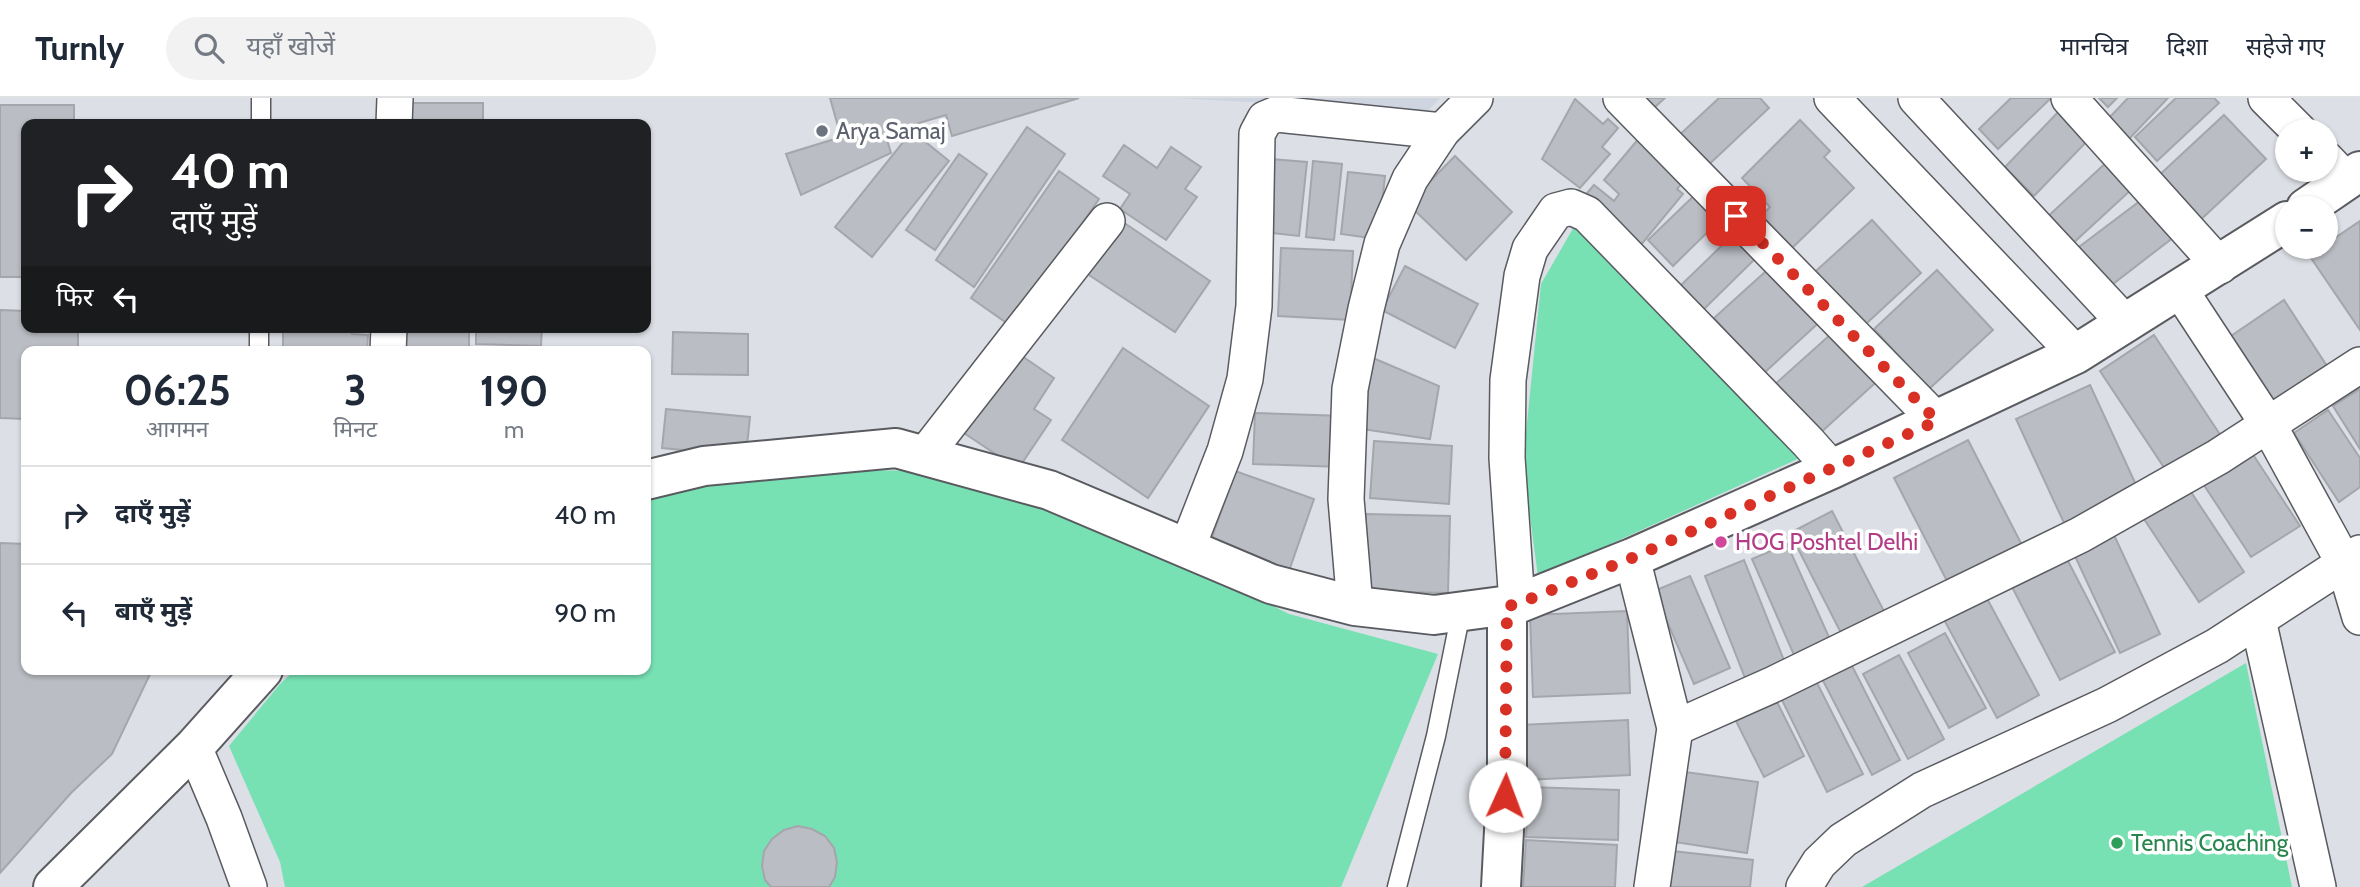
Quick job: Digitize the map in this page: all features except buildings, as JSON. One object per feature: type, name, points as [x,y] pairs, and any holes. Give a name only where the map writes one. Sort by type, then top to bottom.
[{"type":"street","points":[[394,119],[395,98]]},
{"type":"street","points":[[1355,606],[1346,499],[1350,388],[1366,309],[1382,244],[1410,179],[1442,131],[1475,98]]},
{"type":"street","points":[[1621,98],[1937,421]]},
{"type":"street","points":[[1832,98],[2076,354]]},
{"type":"street","points":[[1916,98],[2126,324]]},
{"type":"street","points":[[2069,98],[2220,265]]},
{"type":"street","points":[[2266,98],[2287,119]]},
{"type":"street","points":[[1187,548],[1224,451],[1245,379],[1254,306],[1257,134],[1265,119],[1277,114],[1442,131]]},
{"type":"street","points":[[2318,196],[2344,170]]},
{"type":"street","points":[[1501,887],[1512,605],[1507,458],[1508,380],[1522,276],[1530,249],[1556,211],[1571,207],[1587,214],[1832,469]]},
{"type":"street","points":[[923,456],[1107,221]]},
{"type":"street","points":[[651,479],[704,466],[897,449],[1049,490],[1271,584],[1355,606],[1434,615],[1512,605],[1632,558],[1832,469],[2076,354],[2275,229]]},
{"type":"street","points":[[2180,290],[2352,559],[2360,617]]},
{"type":"street","points":[[1675,728],[1774,684],[2080,536],[2218,457],[2360,365]]},
{"type":"street","points":[[1632,558],[1675,728],[1652,887]]},
{"type":"street","points":[[1804,887],[1819,863],[1843,840],[1922,790],[2107,705],[2217,646],[2352,559]]},
{"type":"street","points":[[2258,620],[2318,887]]},
{"type":"street","points":[[53,887],[194,747],[256,675]]},
{"type":"street","points":[[194,747],[249,887]]},
{"type":"lane","points":[[261,98],[261,119]]},
{"type":"lane","points":[[1397,887],[1436,736],[1461,612]]},
{"type":"shaded area","points":[[1175,98],[1440,98],[1416,123],[1319,106]]},
{"type":"green space","points":[[1575,225],[1802,457],[1538,577],[1523,463],[1541,284]]},
{"type":"green space","points":[[738,469],[946,471],[1148,543],[1289,614],[1438,654],[1341,887],[285,887],[280,862],[229,746],[280,684],[290,675],[651,675],[651,496]]},
{"type":"green space","points":[[2246,663],[2292,887],[1862,887]]},
{"type":"place","name":"Arya Samaj","points":[[822,131]]},
{"type":"place","name":"HOG Poshtel Delhi","points":[[1721,542]]},
{"type":"place","name":"Tennis Coaching","points":[[2117,843]]},
{"type":"route","points":[[1505,796],[1507,606],[1632,558],[1937,421],[1736,216]]}]
